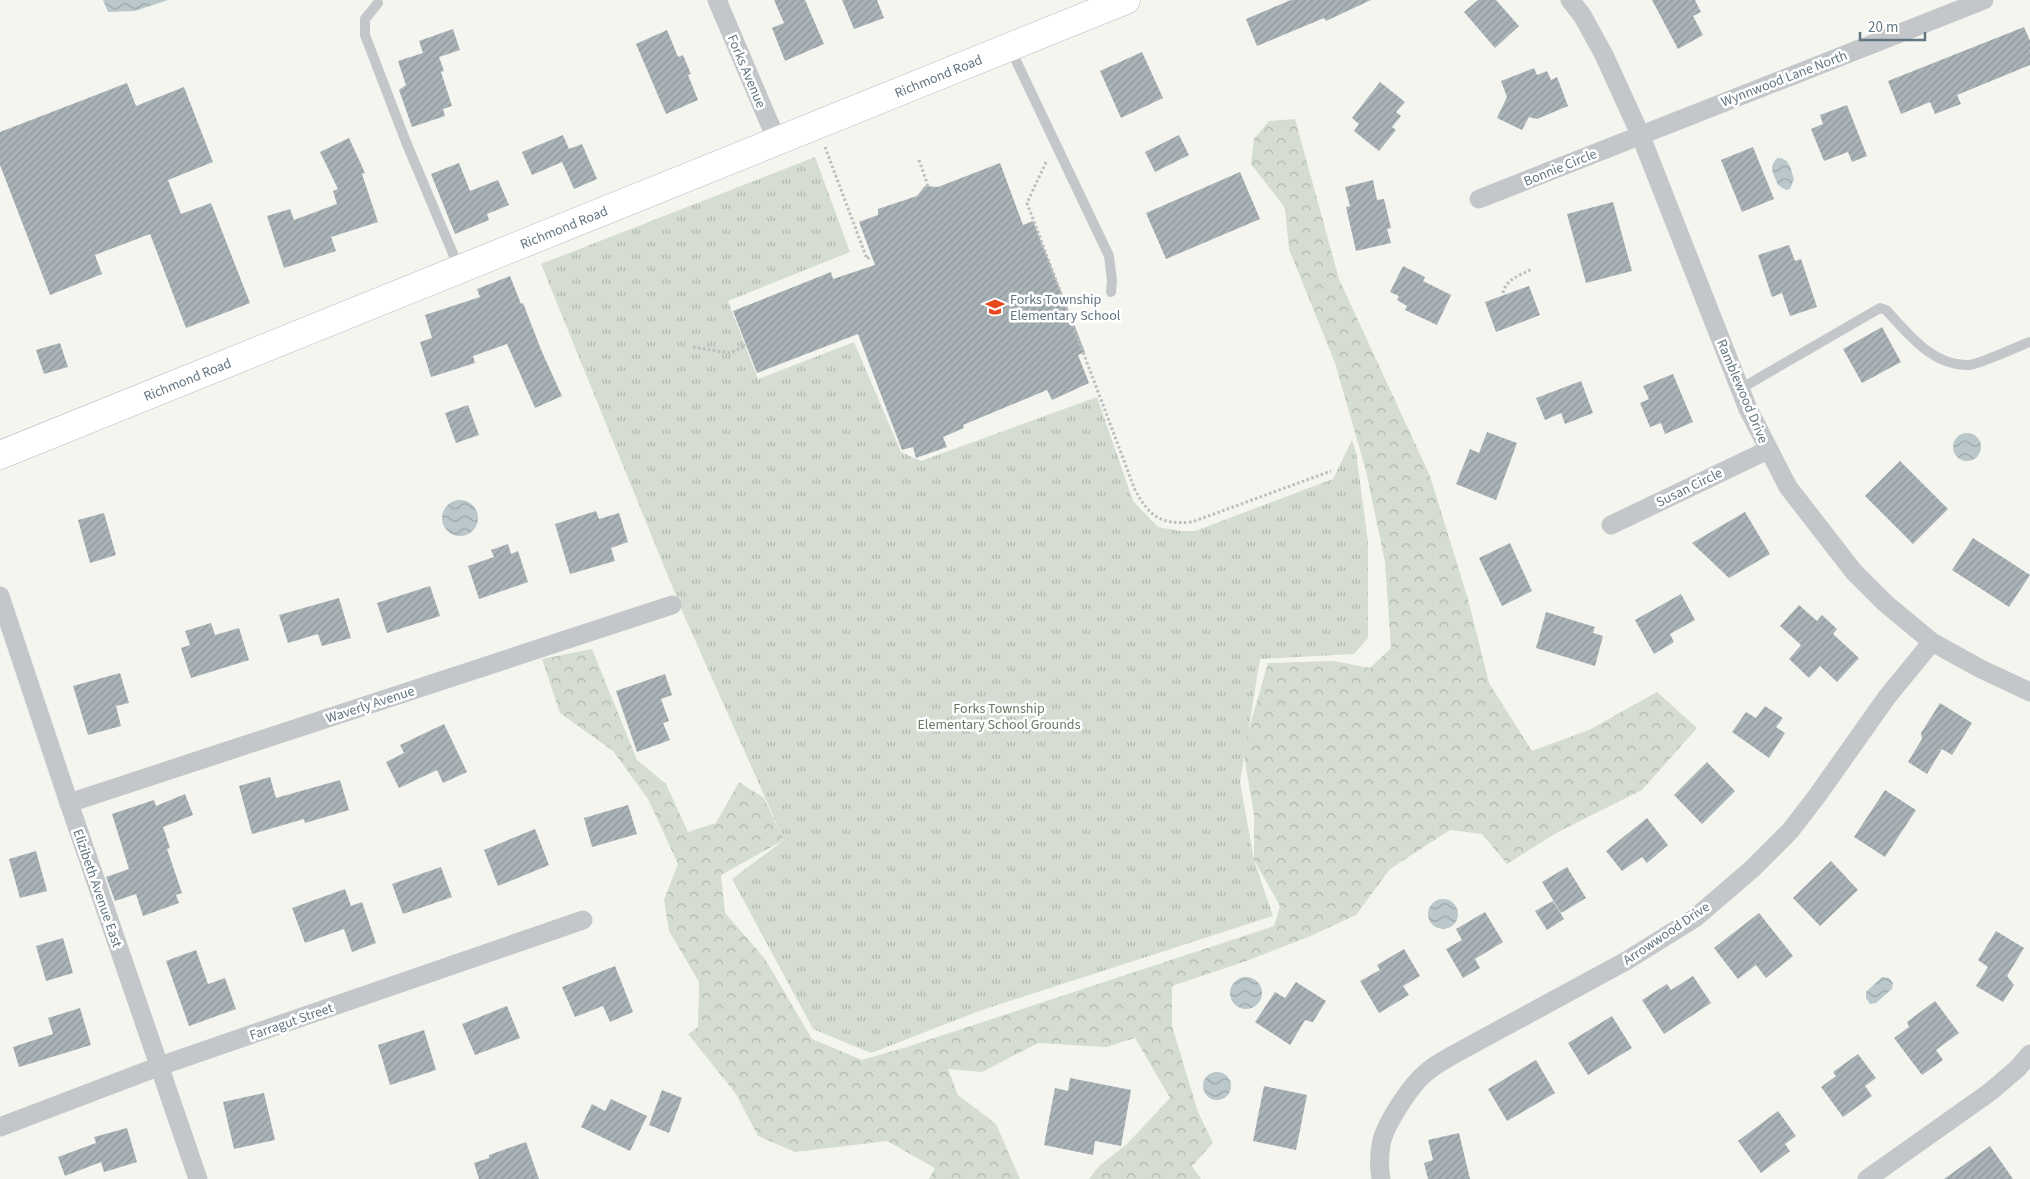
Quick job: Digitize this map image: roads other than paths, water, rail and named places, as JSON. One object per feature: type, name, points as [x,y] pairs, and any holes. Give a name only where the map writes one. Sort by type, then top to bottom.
[{"type":"street","name":"Forks Avenue","points":[[717,0],[777,141]]},
{"type":"street","name":"Richmond Road","points":[[0,455],[1126,0]]},
{"type":"street","name":"Ramblewood Drive","points":[[1570,0],[1582,15],[1604,55],[1640,134],[1740,389],[1768,450],[1788,487],[1854,572],[1885,603],[1932,642],[1981,669],[2030,692]]},
{"type":"street","name":"Wynnwood Lane North","points":[[1640,134],[1984,0]]},
{"type":"street","name":"Bonnie Circle","points":[[1479,199],[1640,134]]},
{"type":"street","name":"Susan Circle","points":[[1611,525],[1768,450]]},
{"type":"street","name":"Elizibeth Avenue East","points":[[0,596],[198,1179]]},
{"type":"street","name":"Waverly Avenue","points":[[69,803],[672,605]]},
{"type":"street","name":"Arrowwood Drive","points":[[1381,1179],[1379,1163],[1381,1142],[1394,1114],[1410,1091],[1427,1072],[1451,1056],[1626,961],[1695,918],[1752,869],[1790,831],[1822,790],[1887,697],[1932,642]]},
{"type":"street","name":"Farragut Street","points":[[0,1127],[160,1066],[583,920]]},
{"type":"street","points":[[1867,1179],[1990,1092],[2018,1068],[2030,1054]]},
{"type":"lane","points":[[378,3],[365,19],[365,35],[406,142],[460,269]]},
{"type":"lane","points":[[1010,47],[1109,256],[1112,268],[1111,292]]},
{"type":"lane","points":[[1740,389],[1880,308],[1886,310],[1926,351],[1944,361],[1968,365],[2030,342]]},
{"type":"water","points":[[103,0],[168,0],[135,11],[108,12]]},
{"type":"water","points":[[1778,158],[1788,162],[1791,168],[1794,179],[1790,189],[1786,190],[1778,185],[1773,174],[1772,167]]},
{"type":"water","points":[[1967,433],[1977,437],[1981,447],[1977,457],[1967,461],[1957,457],[1953,447],[1957,437]]},
{"type":"water","points":[[460,500],[467,501],[473,505],[477,511],[477,525],[473,531],[467,535],[460,536],[453,535],[447,531],[443,525],[442,518],[443,511],[447,505],[453,501]]},
{"type":"water","points":[[1443,899],[1454,903],[1458,914],[1454,925],[1443,929],[1432,925],[1428,914],[1432,903]]},
{"type":"water","points":[[1246,977],[1252,978],[1257,982],[1261,987],[1261,999],[1257,1004],[1252,1008],[1246,1009],[1240,1008],[1235,1004],[1231,999],[1230,993],[1231,987],[1235,982],[1240,978]]},
{"type":"water","points":[[1882,977],[1889,978],[1893,983],[1892,989],[1876,1003],[1870,1004],[1866,998],[1866,992]]},
{"type":"water","points":[[1217,1072],[1227,1076],[1231,1086],[1227,1096],[1217,1100],[1207,1096],[1203,1086],[1207,1076]]},
{"type":"place","name":"Forks Township Elementary School","points":[[995,307]]},
{"type":"park label","name":"Forks Township Elementary School Grounds","points":[[999,716]]}]
